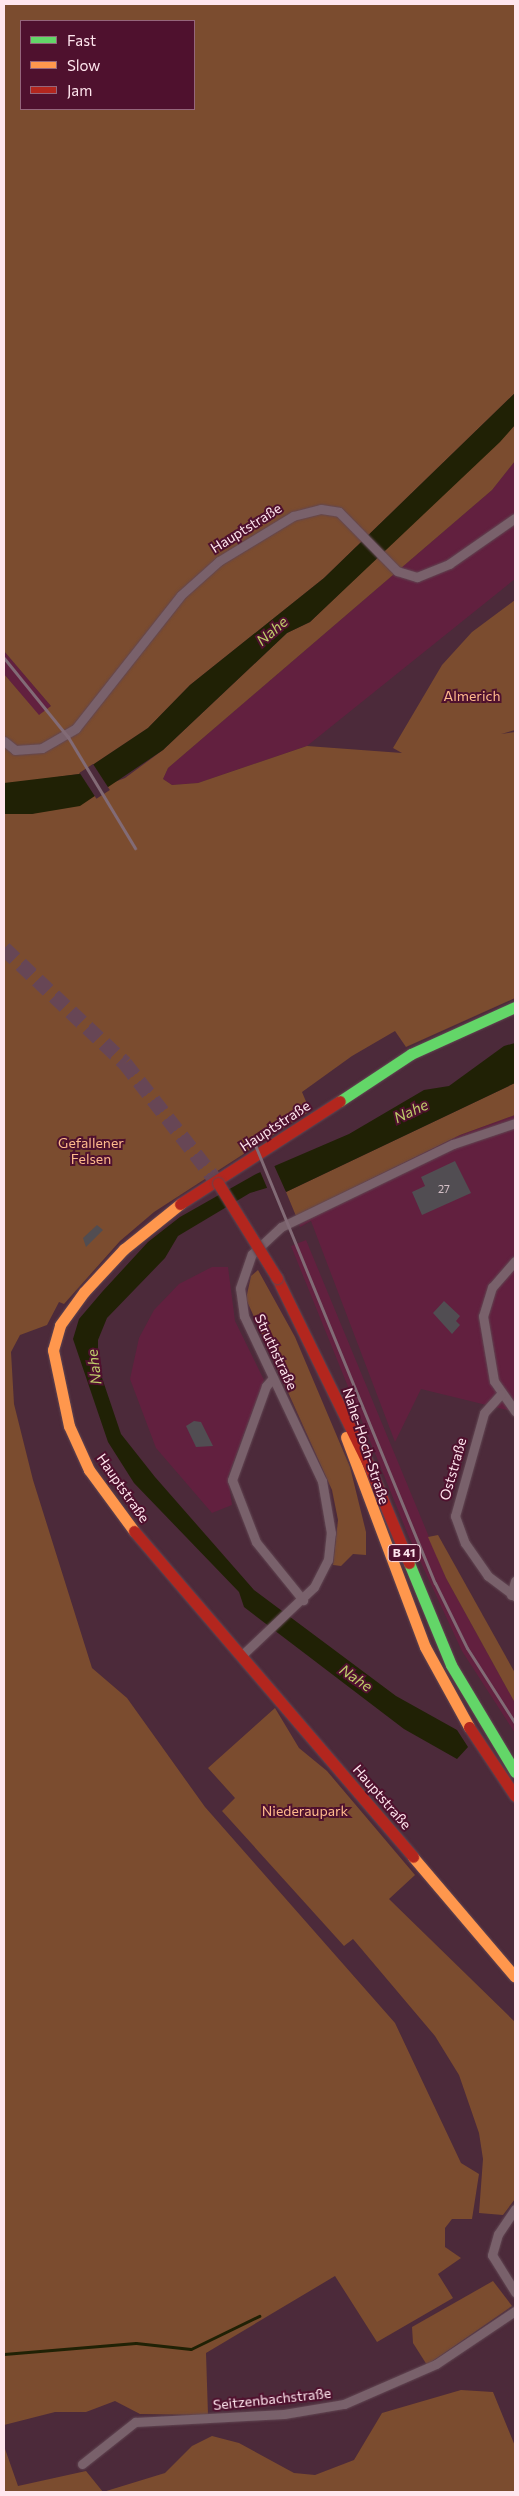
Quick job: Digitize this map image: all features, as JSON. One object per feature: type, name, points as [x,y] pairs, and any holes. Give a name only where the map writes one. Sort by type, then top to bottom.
[{"type":"street","name":"Hauptstraße","points":[[4,741],[16,750],[29,750],[58,741],[105,697],[181,595],[219,561],[274,525],[306,511],[338,512],[352,522],[403,574],[417,578],[436,572],[515,518]]},
{"type":"street","name":"Hauptstraße","points":[[515,1007],[411,1054],[176,1207],[124,1249],[60,1325],[53,1350],[56,1381],[69,1426],[89,1470],[129,1526],[515,1977]]},
{"type":"street","name":"Struthstraße","points":[[241,1656],[300,1603],[328,1560],[331,1514],[322,1481],[250,1334],[241,1302],[243,1273],[260,1242],[281,1227],[452,1144],[515,1123]]},
{"type":"street","name":"B 41","points":[[218,1183],[277,1278],[330,1383]]},
{"type":"street","points":[[515,1261],[492,1288],[483,1316],[486,1352],[501,1394],[515,1411]]},
{"type":"street","points":[[273,1378],[266,1386],[232,1480],[253,1536],[300,1603]]},
{"type":"street","name":"Nahe-Hoch-Straße","points":[[330,1383],[451,1665],[515,1772]]},
{"type":"street","name":"Nahe-Hoch-Straße","points":[[330,1383],[377,1527],[425,1647],[459,1712],[515,1796]]},
{"type":"street","name":"Oststraße","points":[[501,1394],[484,1413],[455,1516],[476,1560],[495,1584],[513,1595]]},
{"type":"street","points":[[513,1595],[515,1580]]},
{"type":"street","points":[[515,2209],[498,2234],[492,2255],[515,2292]]},
{"type":"street","name":"Seitzenbachstraße","points":[[82,2464],[135,2422],[284,2414],[344,2404],[436,2364],[515,2311]]},
{"type":"shaded area","points":[[515,461],[515,579],[307,746],[198,783],[172,785],[163,779],[168,768],[492,490]]},
{"type":"shaded area","points":[[4,651],[51,706],[39,716],[4,674]]},
{"type":"shaded area","points":[[515,1115],[515,1412],[421,1389],[395,1442],[311,1221],[300,1227],[296,1216],[460,1135]]},
{"type":"shaded area","points":[[306,1240],[446,1578],[515,1703],[515,1733],[462,1651],[409,1537],[291,1246]]},
{"type":"shaded area","points":[[212,1267],[228,1267],[235,1321],[264,1380],[228,1477],[232,1505],[212,1513],[156,1448],[130,1379],[139,1338],[154,1310],[179,1284]]},
{"type":"green space","points":[[4,4],[515,4],[515,393],[324,578],[190,685],[148,728],[79,774],[4,783],[4,674],[39,715],[51,706],[4,651]]},
{"type":"green space","points":[[515,425],[515,461],[492,490],[168,768],[163,779],[172,785],[198,783],[307,746],[402,753],[393,748],[442,665],[472,632],[515,600],[515,730],[501,734],[515,732],[515,998],[406,1047],[395,1031],[352,1056],[302,1092],[310,1111],[154,1212],[120,1241],[64,1304],[59,1302],[47,1325],[20,1335],[11,1352],[14,1404],[33,1480],[92,1668],[127,1698],[205,1807],[395,2023],[461,2163],[479,2174],[472,2219],[452,2219],[445,2228],[445,2247],[461,2258],[438,2274],[453,2298],[377,2342],[335,2276],[206,2353],[208,2415],[140,2414],[115,2401],[86,2412],[55,2412],[4,2425],[4,814],[32,814],[125,778],[163,750],[287,633],[310,622]]},
{"type":"green space","points":[[515,1083],[515,1115],[460,1135],[296,1216],[286,1192]]},
{"type":"green space","points":[[258,1270],[295,1337],[350,1467],[366,1532],[366,1555],[353,1554],[341,1566],[333,1565],[338,1520],[332,1490],[246,1299],[251,1276]]},
{"type":"green space","points":[[438,1535],[515,1673],[515,1703],[446,1578],[428,1537]]},
{"type":"green space","name":"Niederaupark","points":[[275,1708],[299,1748],[327,1771],[415,1875],[389,1899],[515,2022],[515,2199],[503,2215],[479,2213],[483,2159],[479,2133],[459,2075],[435,2036],[353,1939],[344,1946],[222,1811],[235,1798],[208,1768]]},
{"type":"green space","points":[[493,2281],[512,2306],[427,2365],[413,2343],[412,2327]]},
{"type":"green space","points":[[461,2390],[493,2392],[515,2446],[515,2492],[103,2492],[165,2473],[192,2446],[212,2436],[239,2443],[294,2473],[315,2475],[354,2460],[382,2413]]},
{"type":"green space","points":[[4,2446],[18,2486],[86,2471],[103,2492],[4,2492]]},
{"type":"water","name":"Nahe","points":[[515,393],[515,425],[500,442],[310,622],[287,633],[163,750],[80,806],[32,814],[4,814],[4,783],[79,774],[148,728],[190,685],[324,578]]},
{"type":"water","name":"Nahe","points":[[515,1043],[515,1083],[286,1192],[280,1184],[250,1193],[178,1236],[165,1258],[107,1318],[98,1340],[98,1366],[121,1434],[155,1477],[254,1590],[396,1696],[457,1730],[468,1747],[457,1759],[404,1729],[244,1607],[239,1592],[134,1483],[108,1442],[73,1339],[79,1319],[102,1292],[148,1242],[180,1217],[256,1174],[349,1134],[424,1090],[449,1086],[504,1046]]},
{"type":"pier","points":[[93,764],[110,790],[96,799],[80,773]]},
{"type":"pier","points":[[273,1163],[286,1194],[279,1187],[268,1190],[259,1169]]},
{"type":"building","points":[[455,1161],[471,1193],[422,1215],[412,1192],[425,1186],[421,1177]]},
{"type":"building","points":[[97,1225],[103,1230],[86,1247],[83,1238]]},
{"type":"building","points":[[444,1301],[460,1316],[456,1321],[460,1325],[452,1334],[433,1313]]},
{"type":"building","points":[[194,1421],[201,1422],[213,1446],[196,1447],[186,1426]]},
{"type":"waterway","points":[[4,2354],[136,2343],[191,2349],[259,2316]]},
{"type":"tunnel","points":[[4,948],[125,1063],[218,1183]]},
{"type":"railway","points":[[4,658],[68,737],[135,848]]},
{"type":"railway","points":[[253,1140],[435,1583],[467,1648],[515,1723]]},
{"type":"traffic: fast","points":[[340,1101],[411,1054],[515,1007]]},
{"type":"traffic: fast","points":[[409,1563],[451,1665],[515,1772]]},
{"type":"traffic: slow","points":[[134,1531],[89,1470],[69,1426],[53,1350],[60,1325],[84,1292],[124,1249],[180,1204]]},
{"type":"traffic: slow","points":[[346,1437],[425,1647],[469,1727]]},
{"type":"traffic: slow","points":[[413,1857],[515,1977]]},
{"type":"traffic: jam","points":[[180,1204],[340,1101]]},
{"type":"traffic: jam","points":[[218,1183],[277,1278]]},
{"type":"traffic: jam","points":[[277,1278],[369,1466],[409,1563]]},
{"type":"traffic: jam","points":[[134,1531],[413,1857]]},
{"type":"traffic: jam","points":[[469,1727],[515,1796]]},
{"type":"park label","name":"Almerich","points":[[472,696]]},
{"type":"park label","name":"Gefallener Felsen","points":[[91,1152]]}]
